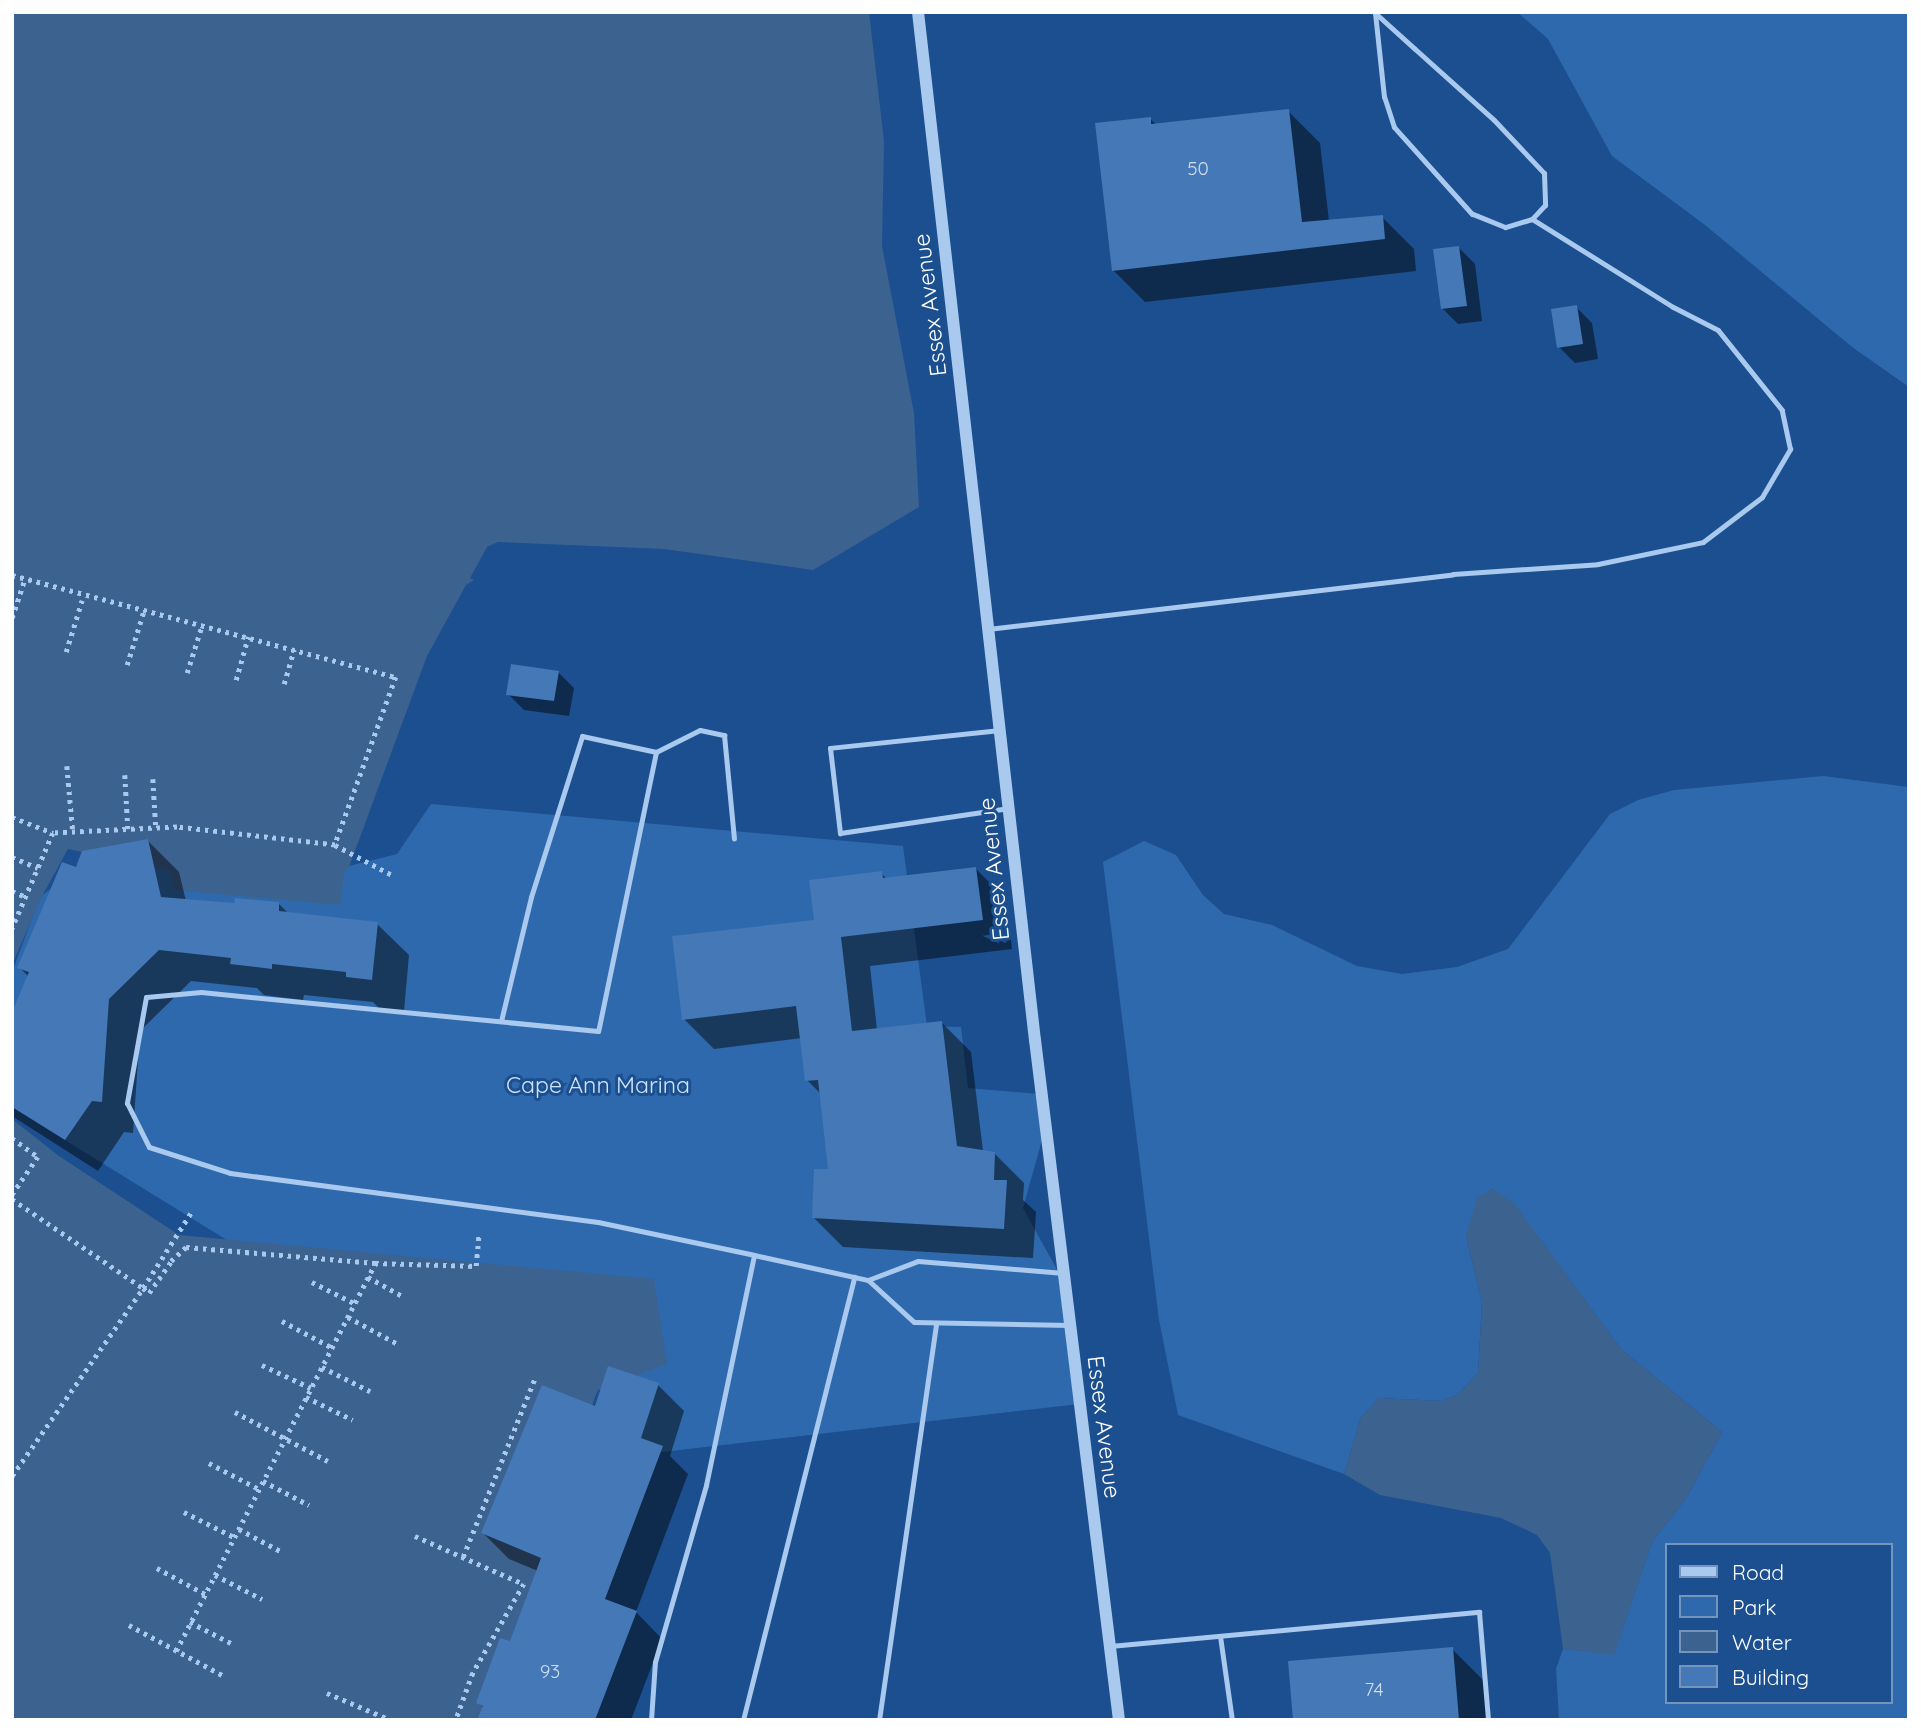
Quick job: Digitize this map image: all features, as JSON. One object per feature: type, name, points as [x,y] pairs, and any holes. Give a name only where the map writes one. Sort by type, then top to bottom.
[{"type":"street","name":"Essex Avenue","points":[[918,12],[1009,808],[1119,1720]]},
{"type":"lane","points":[[1374,13],[1494,120],[1544,173],[1545,205],[1532,219],[1505,227],[1472,214],[1394,127],[1384,97],[1374,13]]},
{"type":"lane","points":[[988,629],[1452,574],[1598,564],[1703,542],[1762,497],[1790,449],[1782,410],[1718,330],[1673,307],[1532,219]]},
{"type":"lane","points":[[501,1021],[531,897],[582,736],[656,752],[700,730],[724,735],[734,839]]},
{"type":"lane","points":[[1000,730],[830,748],[841,833],[1009,808]]},
{"type":"lane","points":[[656,752],[598,1031],[201,992],[146,997],[127,1103],[149,1147],[230,1173],[576,1219],[868,1280],[914,1322],[1070,1325]]},
{"type":"lane","points":[[651,1720],[655,1662],[706,1485],[754,1255]]},
{"type":"lane","points":[[868,1280],[918,1261],[1064,1273]]},
{"type":"lane","points":[[743,1720],[854,1277]]},
{"type":"lane","points":[[879,1720],[936,1323]]},
{"type":"lane","points":[[1110,1646],[1479,1612],[1488,1720]]},
{"type":"lane","points":[[1220,1636],[1232,1720]]},
{"type":"path","points":[[12,575],[396,677],[335,845]]},
{"type":"path","points":[[12,618],[25,578]]},
{"type":"path","points":[[66,652],[82,600]]},
{"type":"path","points":[[127,665],[144,610]]},
{"type":"path","points":[[187,673],[202,625]]},
{"type":"path","points":[[236,680],[248,637]]},
{"type":"path","points":[[284,684],[294,649]]},
{"type":"path","points":[[67,766],[73,832]]},
{"type":"path","points":[[125,775],[128,829]]},
{"type":"path","points":[[153,779],[156,828]]},
{"type":"path","points":[[12,817],[53,833],[177,827],[335,845],[394,876]]},
{"type":"path","points":[[13,927],[53,833]]},
{"type":"path","points":[[12,857],[38,868]]},
{"type":"path","points":[[12,891],[26,897]]},
{"type":"path","points":[[12,1138],[38,1157],[12,1197],[149,1293],[171,1261],[186,1247],[375,1263],[476,1266],[479,1234]]},
{"type":"path","points":[[12,1476],[143,1288],[192,1212]]},
{"type":"path","points":[[176,1651],[375,1263]]},
{"type":"path","points":[[368,1278],[402,1296]]},
{"type":"path","points":[[312,1282],[354,1303]]},
{"type":"path","points":[[348,1317],[398,1344]]},
{"type":"path","points":[[282,1321],[331,1348]]},
{"type":"path","points":[[262,1365],[311,1388]]},
{"type":"path","points":[[322,1367],[370,1391]]},
{"type":"path","points":[[463,1558],[534,1380]]},
{"type":"path","points":[[306,1397],[353,1420]]},
{"type":"path","points":[[235,1412],[328,1461]]},
{"type":"path","points":[[209,1463],[259,1489]]},
{"type":"path","points":[[263,1481],[309,1506]]},
{"type":"path","points":[[184,1512],[234,1537]]},
{"type":"path","points":[[239,1529],[282,1552]]},
{"type":"path","points":[[415,1536],[524,1584],[473,1673],[456,1720]]},
{"type":"path","points":[[157,1568],[205,1594]]},
{"type":"path","points":[[215,1575],[262,1599]]},
{"type":"path","points":[[190,1622],[231,1643]]},
{"type":"path","points":[[129,1625],[226,1677]]},
{"type":"path","points":[[327,1693],[391,1720]]},
{"type":"green space","points":[[1517,12],[1909,12],[1909,387],[1852,347],[1705,225],[1612,156],[1548,39]]},
{"type":"green space","points":[[1823,776],[1909,787],[1909,1720],[1559,1720],[1556,1669],[1563,1649],[1614,1654],[1652,1542],[1687,1497],[1722,1432],[1621,1349],[1514,1204],[1492,1189],[1466,1236],[1482,1302],[1478,1373],[1458,1394],[1442,1401],[1379,1398],[1361,1417],[1344,1474],[1178,1415],[1159,1320],[1103,862],[1144,841],[1176,855],[1203,895],[1224,914],[1272,925],[1357,966],[1402,974],[1457,967],[1508,949],[1610,814],[1638,800],[1674,790]]},
{"type":"green space","name":"Cape Ann Marina","points":[[431,804],[903,846],[927,1026],[961,1027],[968,1088],[1039,1094],[1042,1140],[1023,1208],[1071,1295],[1079,1404],[584,1461],[627,1387],[337,1308],[68,1142],[12,1098],[12,972],[40,897],[141,820],[293,880],[397,854]]},
{"type":"water","points":[[12,12],[869,12],[884,141],[882,246],[914,413],[919,507],[813,570],[664,549],[498,542],[487,547],[470,578],[474,580],[466,585],[427,656],[349,867],[344,872],[340,905],[174,890],[171,870],[68,849],[41,898],[12,965]]},
{"type":"water","points":[[12,1119],[59,1156],[179,1235],[654,1279],[667,1364],[598,1390],[545,1551],[508,1720],[12,1720]]},
{"type":"water","points":[[1492,1189],[1514,1203],[1621,1349],[1722,1432],[1687,1497],[1652,1542],[1614,1655],[1563,1649],[1550,1553],[1537,1535],[1501,1518],[1380,1495],[1344,1474],[1361,1417],[1379,1398],[1442,1401],[1458,1394],[1478,1373],[1482,1302],[1466,1236],[1477,1198]]},
{"type":"building","points":[[1289,109],[1302,222],[1383,215],[1385,239],[1112,271],[1095,123],[1151,117],[1151,124]]},
{"type":"building","points":[[1459,246],[1467,306],[1441,309],[1433,249]]},
{"type":"building","points":[[1577,305],[1583,344],[1557,348],[1551,309]]},
{"type":"building","points":[[511,664],[559,671],[554,701],[506,695]]},
{"type":"building","points":[[148,839],[161,897],[234,903],[235,898],[279,902],[279,911],[378,922],[372,980],[346,977],[346,972],[272,964],[272,969],[230,964],[231,958],[159,950],[109,999],[102,1102],[92,1101],[65,1140],[12,1107],[12,1012],[29,972],[17,968],[62,862],[76,867],[82,851]]},
{"type":"building","points":[[976,867],[983,920],[841,937],[852,1031],[942,1021],[957,1146],[995,1152],[994,1180],[1007,1180],[1004,1229],[812,1218],[814,1169],[828,1169],[818,1080],[805,1081],[796,1006],[682,1020],[672,936],[814,920],[809,880],[882,871],[883,878]]},
{"type":"building","points":[[608,1366],[659,1383],[641,1438],[663,1446],[605,1599],[637,1611],[595,1720],[477,1720],[483,1706],[476,1703],[500,1638],[510,1641],[541,1558],[481,1533],[542,1385],[595,1406]]},
{"type":"building","points":[[1453,1647],[1459,1720],[1293,1720],[1288,1661]]}]
